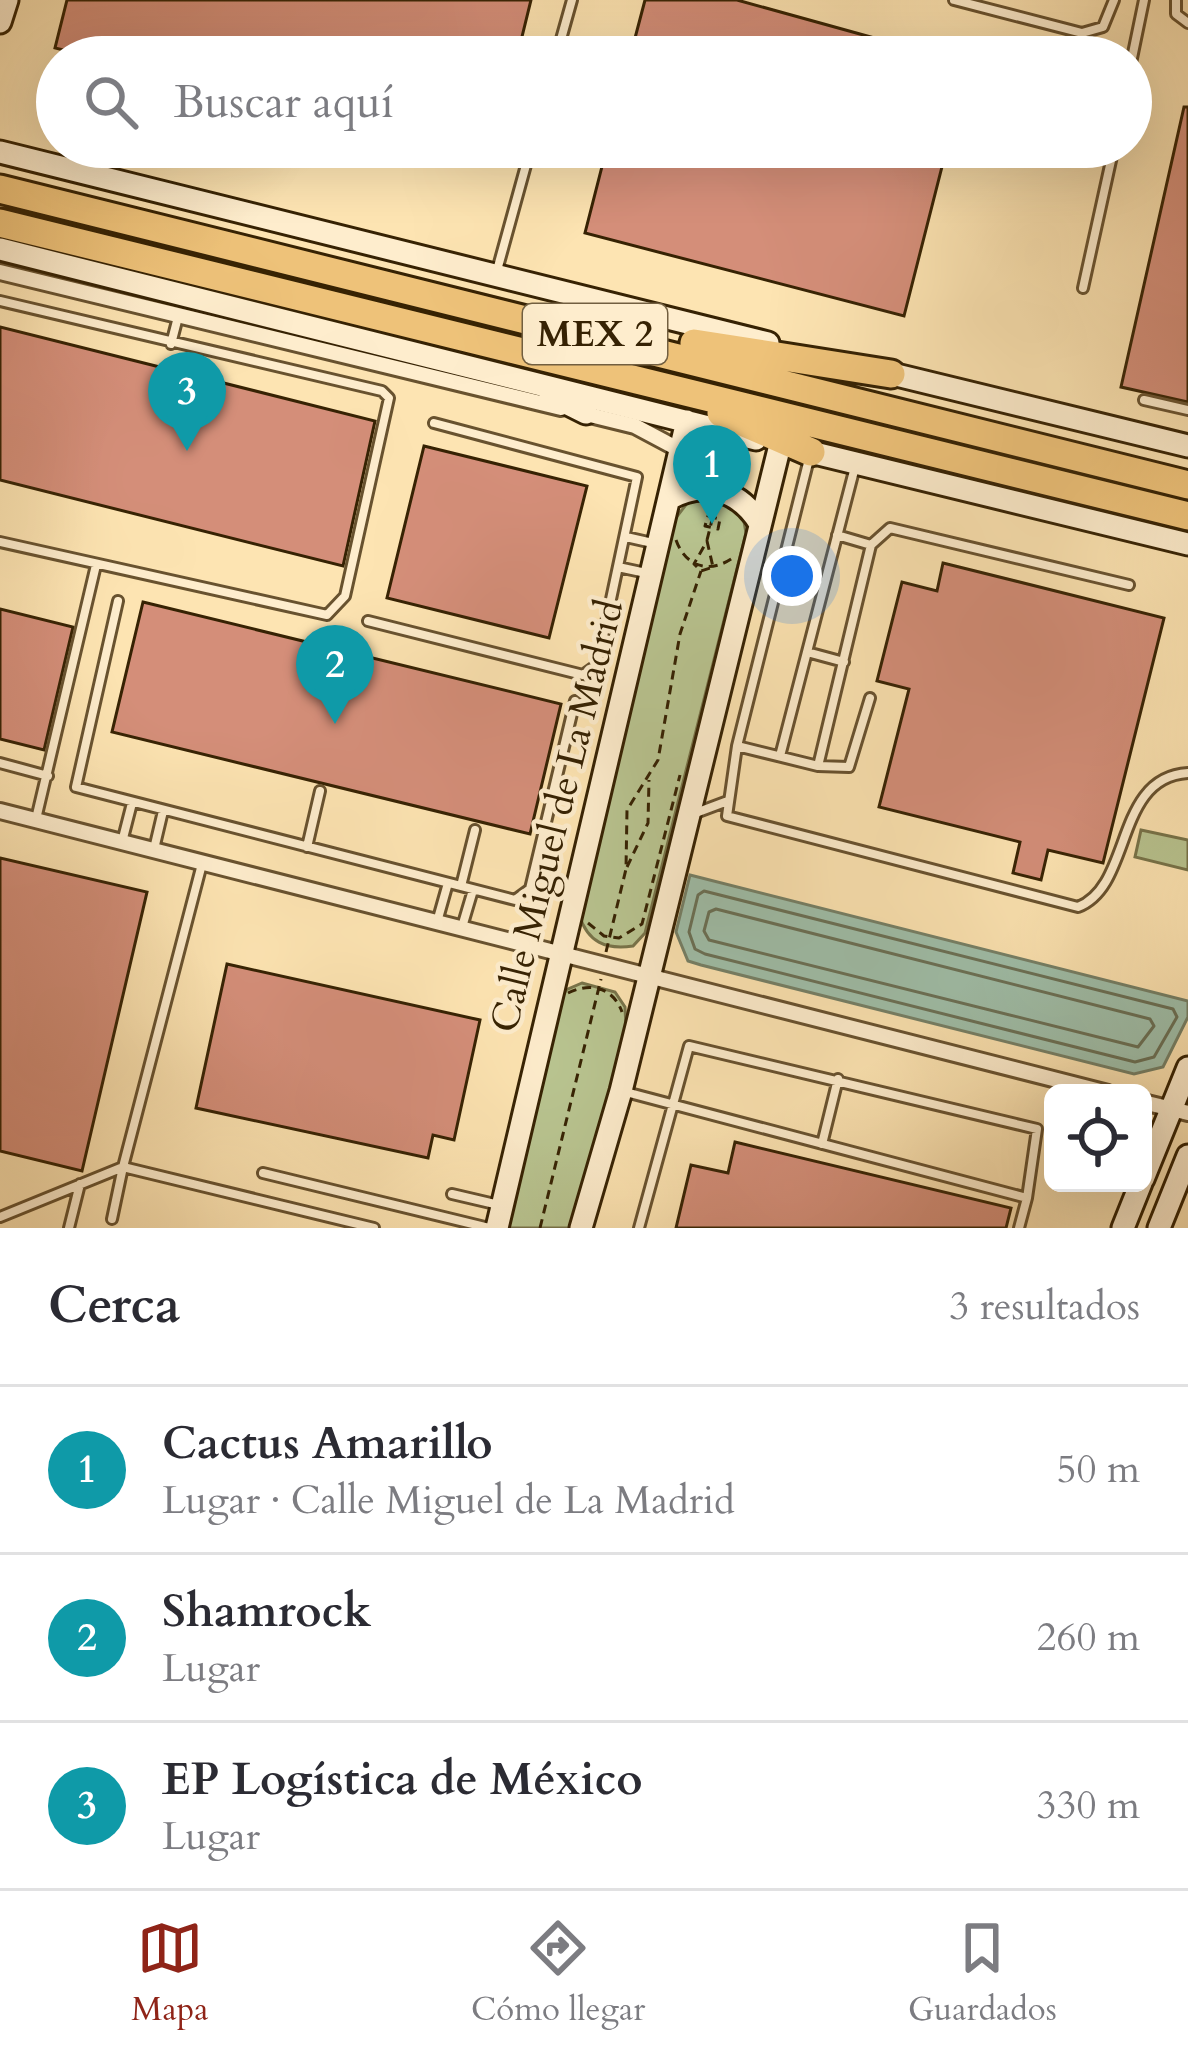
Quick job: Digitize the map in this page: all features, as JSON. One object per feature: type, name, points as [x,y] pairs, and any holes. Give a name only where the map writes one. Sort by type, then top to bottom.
[{"type":"highway","name":"MEX 2","points":[[8,190],[1188,485]]},
{"type":"highway","name":"MEX 2","points":[[0,223],[1188,516]]},
{"type":"highway","points":[[596,334],[707,344],[891,374]]},
{"type":"highway","points":[[646,381],[811,452]]},
{"type":"main road","points":[[0,22],[7,0]]},
{"type":"main road","points":[[0,138],[36,160]]},
{"type":"main road","points":[[0,152],[36,160]]},
{"type":"main road","points":[[68,168],[1188,446]]},
{"type":"main road","points":[[0,249],[1188,544]]},
{"type":"main road","points":[[500,373],[586,413]]},
{"type":"main road","name":"Calle Miguel de La Madrid","points":[[495,1220],[664,549],[669,499],[687,421]]},
{"type":"main road","points":[[581,1228],[621,1091],[780,445]]},
{"type":"main road","points":[[669,499],[693,489],[719,490],[744,502],[760,524]]},
{"type":"main road","points":[[1152,1163],[1180,1111],[1188,1068]]},
{"type":"main road","points":[[1159,1228],[1188,1156]]},
{"type":"main road","points":[[1123,1228],[1138,1192]]},
{"type":"street","points":[[0,272],[586,413],[635,426],[680,450]]},
{"type":"street","points":[[0,811],[1073,1084]]},
{"type":"lane","points":[[562,36],[572,0]]},
{"type":"lane","points":[[954,0],[1082,33],[1103,27],[1114,0]]},
{"type":"lane","points":[[1137,36],[1144,0]]},
{"type":"lane","points":[[1175,0],[1176,14],[1188,23]]},
{"type":"lane","points":[[496,275],[525,168]]},
{"type":"lane","points":[[1083,288],[1109,168]]},
{"type":"lane","points":[[0,301],[388,396],[345,596],[334,612],[315,617],[0,542]]},
{"type":"lane","points":[[171,344],[178,316]]},
{"type":"lane","points":[[1144,400],[1188,410]]},
{"type":"lane","points":[[368,621],[587,675],[597,664],[639,482],[633,473],[434,423]]},
{"type":"lane","points":[[811,452],[737,746],[725,802],[728,817],[1078,907],[1097,892],[1149,788],[1168,774],[1188,773]]},
{"type":"lane","points":[[780,756],[856,463]]},
{"type":"lane","points":[[818,766],[872,545],[897,527],[1130,585]]},
{"type":"lane","points":[[837,535],[872,545]]},
{"type":"lane","points":[[626,537],[664,549]]},
{"type":"lane","points":[[36,820],[96,564]]},
{"type":"lane","points":[[619,567],[654,574]]},
{"type":"lane","points":[[118,601],[74,782],[84,791],[515,900],[530,889],[575,701]]},
{"type":"lane","points":[[807,652],[844,662]]},
{"type":"lane","points":[[737,746],[818,766],[849,767],[870,698]]},
{"type":"lane","points":[[0,764],[48,776]]},
{"type":"lane","points":[[307,848],[320,791]]},
{"type":"lane","points":[[689,816],[725,802]]},
{"type":"lane","points":[[122,842],[132,803]]},
{"type":"lane","points":[[153,850],[163,811]]},
{"type":"lane","points":[[460,886],[475,830]]},
{"type":"lane","points":[[112,1219],[202,862]]},
{"type":"lane","points":[[437,922],[448,883]]},
{"type":"lane","points":[[462,929],[472,890]]},
{"type":"lane","points":[[639,1228],[689,1046],[1037,1129],[1019,1228]]},
{"type":"lane","points":[[822,1144],[838,1078]]},
{"type":"lane","points":[[621,1091],[1027,1198]]},
{"type":"lane","points":[[0,1217],[123,1167],[374,1228]]},
{"type":"lane","points":[[263,1173],[447,1218],[495,1220]]},
{"type":"lane","points":[[70,1228],[80,1184]]},
{"type":"lane","points":[[452,1194],[495,1220]]},
{"type":"path","points":[[706,499],[727,503]]},
{"type":"path","points":[[694,564],[707,541],[717,500]]},
{"type":"path","points":[[664,549],[675,532],[680,551],[700,571]]},
{"type":"path","points":[[707,541],[713,568]]},
{"type":"path","points":[[700,571],[738,553],[732,575]]},
{"type":"path","points":[[694,564],[713,568]]},
{"type":"path","points":[[626,868],[627,810],[658,760],[680,634],[700,571]]},
{"type":"path","points":[[584,916],[609,938],[630,936],[642,924],[685,759]]},
{"type":"path","points":[[540,1228],[626,868],[648,823],[649,780]]},
{"type":"path","points":[[648,823],[667,828]]},
{"type":"path","points":[[563,1001],[583,986],[600,988],[620,1004],[623,1026]]},
{"type":"green space","points":[[717,495],[743,516],[746,533],[645,933],[633,946],[614,947],[593,938],[579,915],[675,519],[688,502]]},
{"type":"green space","points":[[1141,830],[1188,840],[1188,870],[1135,857]]},
{"type":"green space","points":[[582,983],[615,992],[625,1007],[626,1028],[573,1228],[505,1228],[556,1010],[566,990]]},
{"type":"water","points":[[690,875],[1188,1001],[1188,1017],[1163,1067],[1134,1074],[701,965],[688,961],[676,932]]},
{"type":"building","points":[[67,0],[531,0],[522,36],[58,36]]},
{"type":"building","points":[[645,0],[737,0],[867,36],[636,36]]},
{"type":"building","points":[[1184,107],[1188,107],[1188,402],[1121,387]]},
{"type":"building","points":[[602,168],[942,168],[904,316],[585,233]]},
{"type":"building","points":[[0,327],[375,421],[343,566],[0,480]]},
{"type":"building","points":[[424,446],[587,486],[549,638],[387,598]]},
{"type":"building","points":[[943,563],[1164,618],[1103,863],[1048,850],[1041,880],[1013,873],[1020,842],[879,807],[909,689],[877,681],[902,582],[937,591]]},
{"type":"building","points":[[143,602],[561,704],[530,834],[112,732]]},
{"type":"building","points":[[0,609],[73,627],[44,750],[0,739]]},
{"type":"building","points":[[0,858],[147,892],[82,1171],[0,1151]]},
{"type":"building","points":[[227,964],[480,1020],[454,1140],[433,1135],[428,1158],[196,1108]]},
{"type":"building","points":[[735,1142],[1011,1208],[1006,1228],[676,1228],[691,1165],[728,1173]]},
{"type":"place","name":"EP Logística de México","points":[[187,451]]},
{"type":"place","name":"Cactus Amarillo","points":[[712,524]]},
{"type":"place","name":"Shamrock","points":[[335,724]]}]
